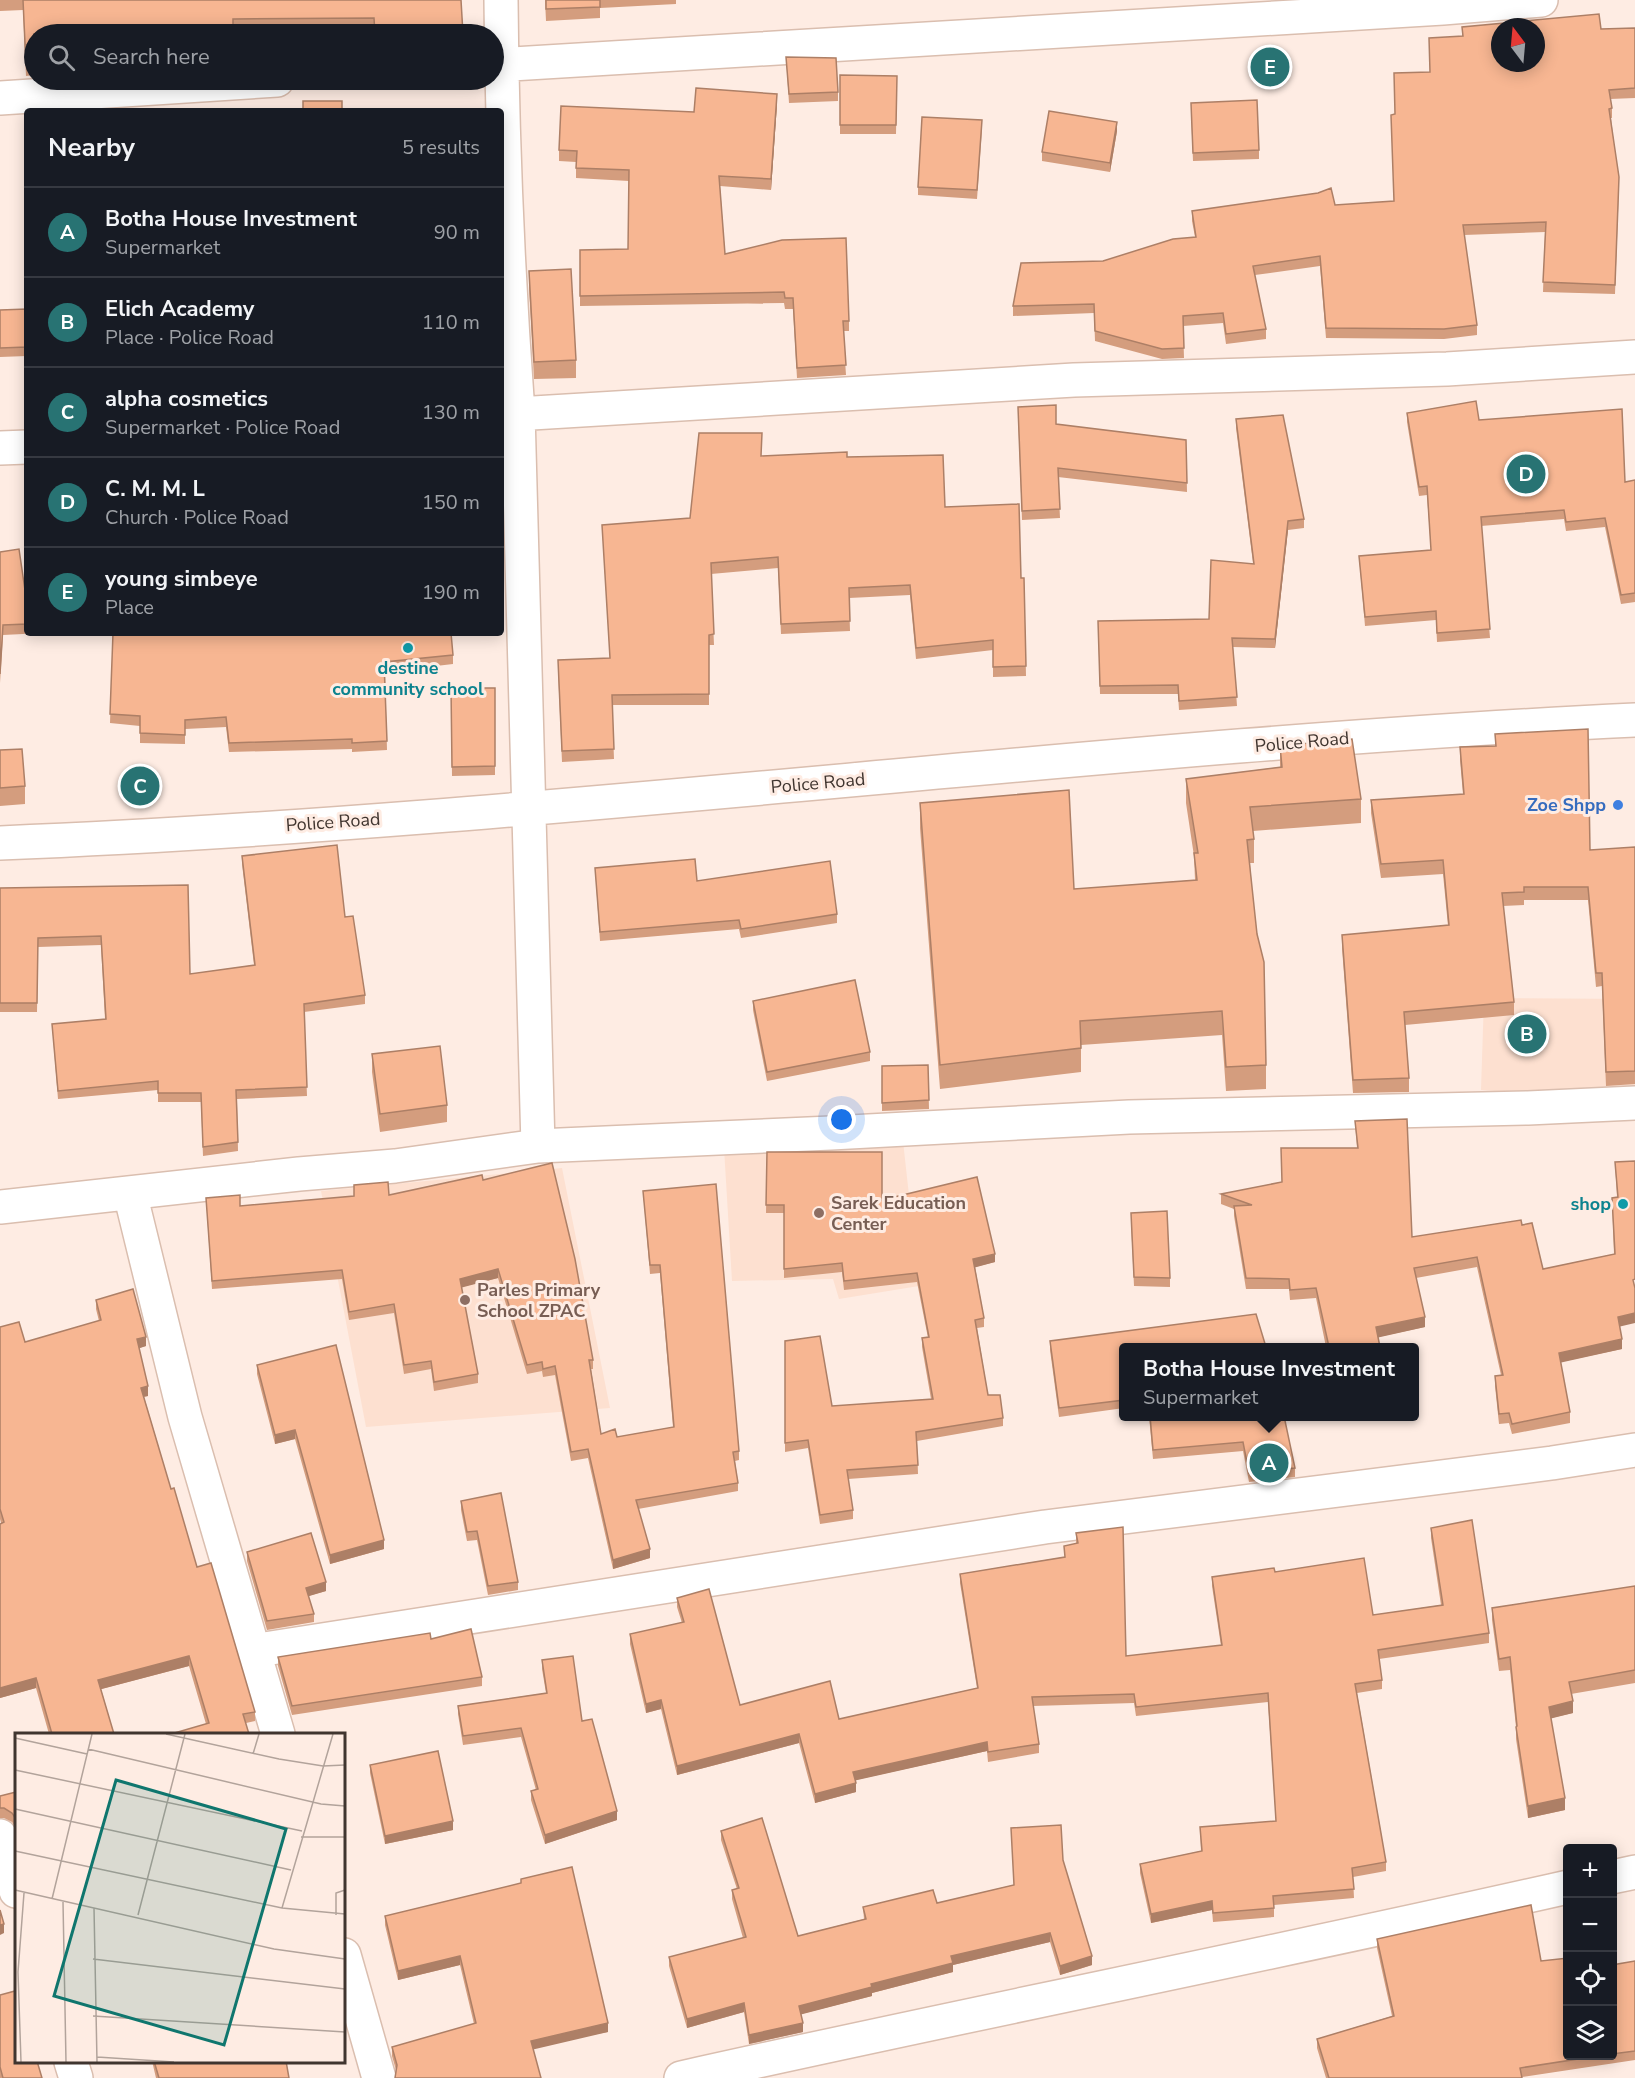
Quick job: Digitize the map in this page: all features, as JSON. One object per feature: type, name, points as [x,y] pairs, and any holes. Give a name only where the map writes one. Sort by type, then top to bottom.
[{"type":"street","points":[[500,24],[501,0]]},
{"type":"street","points":[[504,65],[1431,9],[1541,0]]},
{"type":"street","points":[[0,98],[123,90]]},
{"type":"street","points":[[499,90],[500,108]]},
{"type":"street","points":[[504,178],[513,347],[509,414],[528,809],[538,1146]]},
{"type":"street","points":[[509,414],[1074,380],[1447,369],[1635,357]]},
{"type":"street","points":[[0,448],[24,447]]},
{"type":"street","name":"Police Road","points":[[0,843],[107,838],[528,809],[1476,727],[1635,720]]},
{"type":"street","points":[[0,1207],[299,1174],[395,1166],[538,1146],[1129,1117],[1527,1108],[1635,1103]]},
{"type":"street","points":[[130,1193],[185,1417],[278,1733]]},
{"type":"street","points":[[252,1651],[1044,1527],[1552,1463],[1635,1450]]},
{"type":"street","points":[[0,1836],[15,1888]]},
{"type":"street","points":[[1617,1876],[1635,1872]]},
{"type":"street","points":[[681,2078],[1563,1888]]},
{"type":"street","points":[[345,1959],[379,2078]]},
{"type":"street","points":[[72,2063],[76,2078]]},
{"type":"shaded area","points":[[1484,998],[1635,999],[1635,1093],[1535,1094],[1481,1090]]},
{"type":"shaded area","name":"Sarek Education Center","points":[[902,1132],[919,1286],[839,1299],[833,1279],[732,1281],[724,1148]]},
{"type":"shaded area","name":"Parles Primary School ZPAC","points":[[562,1168],[610,1408],[366,1427],[321,1191]]},
{"type":"building","points":[[23,0],[461,0],[462,24],[374,24],[374,18],[233,19],[233,24],[24,24]]},
{"type":"building","points":[[546,0],[600,0],[600,7],[546,9]]},
{"type":"building","points":[[1599,14],[1601,29],[1635,28],[1635,88],[1609,90],[1612,108],[1609,109],[1619,177],[1615,285],[1543,282],[1546,222],[1463,225],[1477,325],[1444,329],[1326,328],[1320,256],[1253,266],[1266,329],[1226,334],[1223,313],[1183,316],[1184,348],[1162,349],[1095,331],[1094,304],[1013,306],[1021,263],[1103,261],[1173,239],[1196,237],[1192,211],[1318,193],[1331,188],[1335,205],[1394,201],[1391,115],[1395,114],[1394,73],[1430,72],[1429,38],[1463,36],[1462,27],[1491,24],[1491,72],[1545,72],[1545,19]]},
{"type":"building","points":[[786,57],[836,58],[838,92],[789,94]]},
{"type":"building","points":[[840,75],[897,76],[896,125],[840,125]]},
{"type":"building","points":[[696,88],[777,94],[771,179],[719,176],[725,254],[782,240],[846,238],[849,321],[843,321],[846,365],[797,368],[793,298],[785,298],[784,292],[580,296],[580,250],[628,249],[629,170],[576,168],[577,151],[559,150],[561,106],[694,112]]},
{"type":"building","points":[[1257,100],[1259,150],[1193,153],[1191,103]]},
{"type":"building","points":[[303,101],[342,101],[342,108],[303,108]]},
{"type":"building","points":[[1049,111],[1117,122],[1110,163],[1042,152]]},
{"type":"building","points":[[922,117],[982,120],[977,190],[918,187]]},
{"type":"building","points":[[571,269],[576,360],[534,362],[529,271]]},
{"type":"building","points":[[24,309],[24,347],[0,348],[0,310]]},
{"type":"building","points":[[1476,401],[1479,420],[1622,409],[1625,482],[1635,480],[1635,593],[1621,595],[1605,518],[1566,522],[1564,510],[1481,517],[1490,629],[1437,633],[1436,611],[1365,617],[1359,556],[1431,550],[1427,486],[1419,487],[1407,413]]},
{"type":"building","points":[[1056,405],[1056,424],[1186,440],[1187,483],[1058,468],[1060,509],[1022,511],[1018,407]]},
{"type":"building","points":[[1283,415],[1304,519],[1288,521],[1275,639],[1232,638],[1237,697],[1179,701],[1178,685],[1100,686],[1098,621],[1209,619],[1211,560],[1254,564],[1236,419]]},
{"type":"building","points":[[699,433],[762,433],[761,456],[847,452],[847,457],[943,455],[945,507],[1019,504],[1021,578],[1024,578],[1026,666],[993,667],[993,640],[916,648],[910,585],[849,588],[850,621],[781,624],[778,557],[711,563],[714,634],[709,635],[709,694],[612,695],[614,749],[562,751],[558,660],[610,658],[602,525],[690,518]]},
{"type":"building","points":[[19,549],[24,583],[24,624],[3,625],[0,674],[0,552]]},
{"type":"building","points":[[113,636],[451,636],[453,655],[384,662],[387,741],[352,743],[352,739],[229,743],[226,717],[185,720],[185,735],[140,733],[140,716],[110,714]]},
{"type":"building","points":[[451,688],[495,688],[495,766],[452,767]]},
{"type":"building","points":[[1588,729],[1590,850],[1635,847],[1635,1071],[1606,1072],[1602,973],[1596,973],[1588,887],[1524,887],[1524,892],[1502,893],[1514,1002],[1404,1012],[1409,1078],[1353,1080],[1342,935],[1449,925],[1443,860],[1381,864],[1371,800],[1464,794],[1460,747],[1496,746],[1495,734]]},
{"type":"building","points":[[1352,739],[1361,799],[1250,807],[1254,839],[1247,840],[1257,934],[1264,962],[1266,1065],[1226,1067],[1222,1011],[1080,1021],[1081,1048],[940,1065],[920,803],[1069,790],[1074,889],[1197,880],[1194,853],[1198,853],[1186,779],[1282,767],[1280,746]]},
{"type":"building","points":[[22,749],[25,786],[0,788],[0,750]]},
{"type":"building","points":[[337,845],[345,917],[353,916],[365,995],[304,1004],[307,1087],[236,1090],[238,1142],[203,1147],[201,1093],[158,1093],[158,1081],[58,1091],[52,1024],[106,1019],[101,936],[38,938],[37,1003],[0,1003],[0,888],[188,885],[190,974],[255,965],[242,856]]},
{"type":"building","points":[[695,859],[697,881],[830,861],[837,914],[741,929],[739,920],[600,932],[595,868]]},
{"type":"building","points":[[855,980],[870,1052],[767,1072],[753,1001]]},
{"type":"building","points":[[440,1046],[447,1105],[380,1114],[372,1054]]},
{"type":"building","points":[[928,1065],[929,1100],[882,1103],[882,1066]]},
{"type":"building","points":[[1407,1119],[1412,1237],[1521,1220],[1522,1225],[1532,1223],[1543,1269],[1615,1254],[1612,1198],[1618,1197],[1615,1162],[1635,1161],[1635,1279],[1633,1280],[1635,1313],[1618,1317],[1622,1339],[1559,1353],[1570,1412],[1512,1424],[1509,1413],[1499,1414],[1495,1376],[1503,1375],[1477,1257],[1414,1268],[1425,1317],[1376,1327],[1379,1343],[1328,1343],[1316,1288],[1290,1290],[1289,1279],[1246,1278],[1234,1206],[1252,1205],[1221,1194],[1282,1182],[1281,1148],[1358,1148],[1355,1121]]},
{"type":"building","points":[[767,1152],[882,1152],[882,1200],[977,1177],[995,1254],[973,1259],[984,1318],[975,1320],[988,1395],[1000,1395],[1003,1418],[916,1432],[918,1465],[847,1470],[853,1510],[820,1515],[808,1440],[785,1443],[785,1341],[820,1336],[832,1406],[933,1399],[922,1338],[929,1337],[917,1273],[844,1281],[842,1263],[784,1269],[784,1205],[766,1205]]},
{"type":"building","points":[[552,1163],[575,1259],[593,1360],[589,1360],[601,1434],[615,1429],[617,1437],[674,1427],[660,1265],[650,1265],[643,1191],[716,1184],[739,1451],[733,1452],[738,1483],[636,1500],[650,1549],[613,1560],[588,1449],[571,1452],[555,1366],[543,1369],[542,1362],[527,1365],[498,1269],[460,1279],[478,1374],[434,1382],[431,1361],[404,1365],[394,1304],[349,1312],[342,1270],[212,1281],[206,1198],[240,1195],[240,1206],[354,1196],[354,1185],[388,1182],[389,1195],[482,1175],[483,1180]]},
{"type":"building","points":[[1167,1211],[1170,1278],[1134,1277],[1131,1213]]},
{"type":"building","points":[[133,1289],[146,1337],[137,1339],[148,1386],[141,1388],[197,1567],[211,1563],[255,1712],[243,1714],[249,1733],[174,1733],[209,1723],[189,1656],[98,1680],[114,1733],[52,1733],[36,1678],[0,1688],[0,1524],[4,1522],[0,1509],[0,1327],[19,1322],[25,1342],[101,1320],[96,1300]]},
{"type":"building","points":[[1256,1314],[1265,1343],[1119,1343],[1119,1401],[1059,1408],[1050,1341]]},
{"type":"building","points":[[336,1345],[384,1540],[330,1555],[295,1430],[275,1435],[257,1365]]},
{"type":"building","points":[[1150,1421],[1285,1421],[1295,1468],[1249,1473],[1243,1442],[1153,1450]]},
{"type":"building","points":[[501,1493],[518,1582],[488,1586],[477,1531],[467,1532],[461,1501]]},
{"type":"building","points":[[1472,1520],[1489,1633],[1378,1650],[1382,1680],[1355,1684],[1386,1862],[1352,1868],[1354,1889],[1273,1896],[1274,1908],[1213,1913],[1212,1901],[1151,1914],[1140,1864],[1202,1851],[1200,1827],[1276,1821],[1268,1693],[1136,1707],[1134,1694],[1032,1697],[1039,1744],[988,1752],[987,1742],[853,1772],[856,1783],[815,1794],[799,1734],[677,1766],[661,1700],[646,1704],[630,1634],[684,1622],[677,1598],[709,1589],[740,1705],[830,1681],[839,1719],[978,1688],[960,1574],[1065,1557],[1064,1546],[1078,1543],[1076,1533],[1123,1527],[1126,1656],[1222,1645],[1212,1577],[1274,1568],[1275,1572],[1364,1558],[1373,1615],[1443,1605],[1431,1528]]},
{"type":"building","points":[[311,1533],[326,1582],[306,1588],[314,1614],[267,1621],[247,1552]]},
{"type":"building","points":[[1635,1586],[1635,1670],[1569,1682],[1573,1701],[1549,1707],[1565,1798],[1528,1806],[1516,1727],[1510,1657],[1499,1659],[1492,1608]]},
{"type":"building","points":[[471,1629],[482,1677],[292,1706],[278,1657],[430,1633],[431,1639]]},
{"type":"building","points":[[573,1656],[582,1721],[592,1719],[617,1811],[545,1835],[531,1791],[538,1789],[521,1728],[463,1736],[458,1706],[547,1693],[542,1660]]},
{"type":"building","points":[[438,1751],[453,1821],[385,1836],[370,1765]]},
{"type":"building","points":[[15,1792],[15,1818],[12,1813],[0,1808],[0,1796]]},
{"type":"building","points":[[762,1818],[798,1936],[866,1919],[863,1907],[933,1890],[937,1903],[1014,1885],[1011,1828],[1061,1825],[1063,1860],[1092,1956],[1060,1966],[1050,1933],[951,1956],[953,1963],[871,1984],[872,1987],[799,2006],[803,2023],[749,2035],[744,2003],[687,2019],[669,1957],[746,1937],[732,1890],[739,1888],[721,1831]]},
{"type":"building","points":[[572,1867],[608,2023],[531,2041],[541,2078],[395,2078],[397,2065],[392,2047],[476,2023],[460,1956],[398,1971],[385,1916],[521,1883],[521,1879]]},
{"type":"building","points":[[1531,1905],[1541,1961],[1563,1959],[1563,2060],[1572,2060],[1520,2068],[1522,2078],[1329,2078],[1317,2039],[1394,2016],[1377,1939]]},
{"type":"building","points":[[0,1910],[4,1924],[0,1925]]},
{"type":"building","points":[[1635,1961],[1635,2051],[1617,2053],[1617,2006],[1617,1964]]},
{"type":"building","points":[[15,1991],[15,2063],[38,2063],[42,2078],[3,2078],[0,2067],[0,1995]]},
{"type":"building","points":[[155,2063],[286,2063],[289,2078],[159,2078]]},
{"type":"place","name":"young simbeye","points":[[1270,67]]},
{"type":"place","name":"C. M. M. L","points":[[1526,474]]},
{"type":"place","name":"destine community school","points":[[408,648]]},
{"type":"place","name":"alpha cosmetics","points":[[140,786]]},
{"type":"place","name":"Zoe Shpp","points":[[1618,805]]},
{"type":"place","name":"Elich Academy","points":[[1527,1034]]},
{"type":"place","name":"shop","points":[[1623,1204]]},
{"type":"place","name":"Sarek Education Center","points":[[819,1213]]},
{"type":"place","name":"Parles Primary School ZPAC","points":[[465,1300]]},
{"type":"place","name":"Botha House Investment","points":[[1269,1463]]}]
